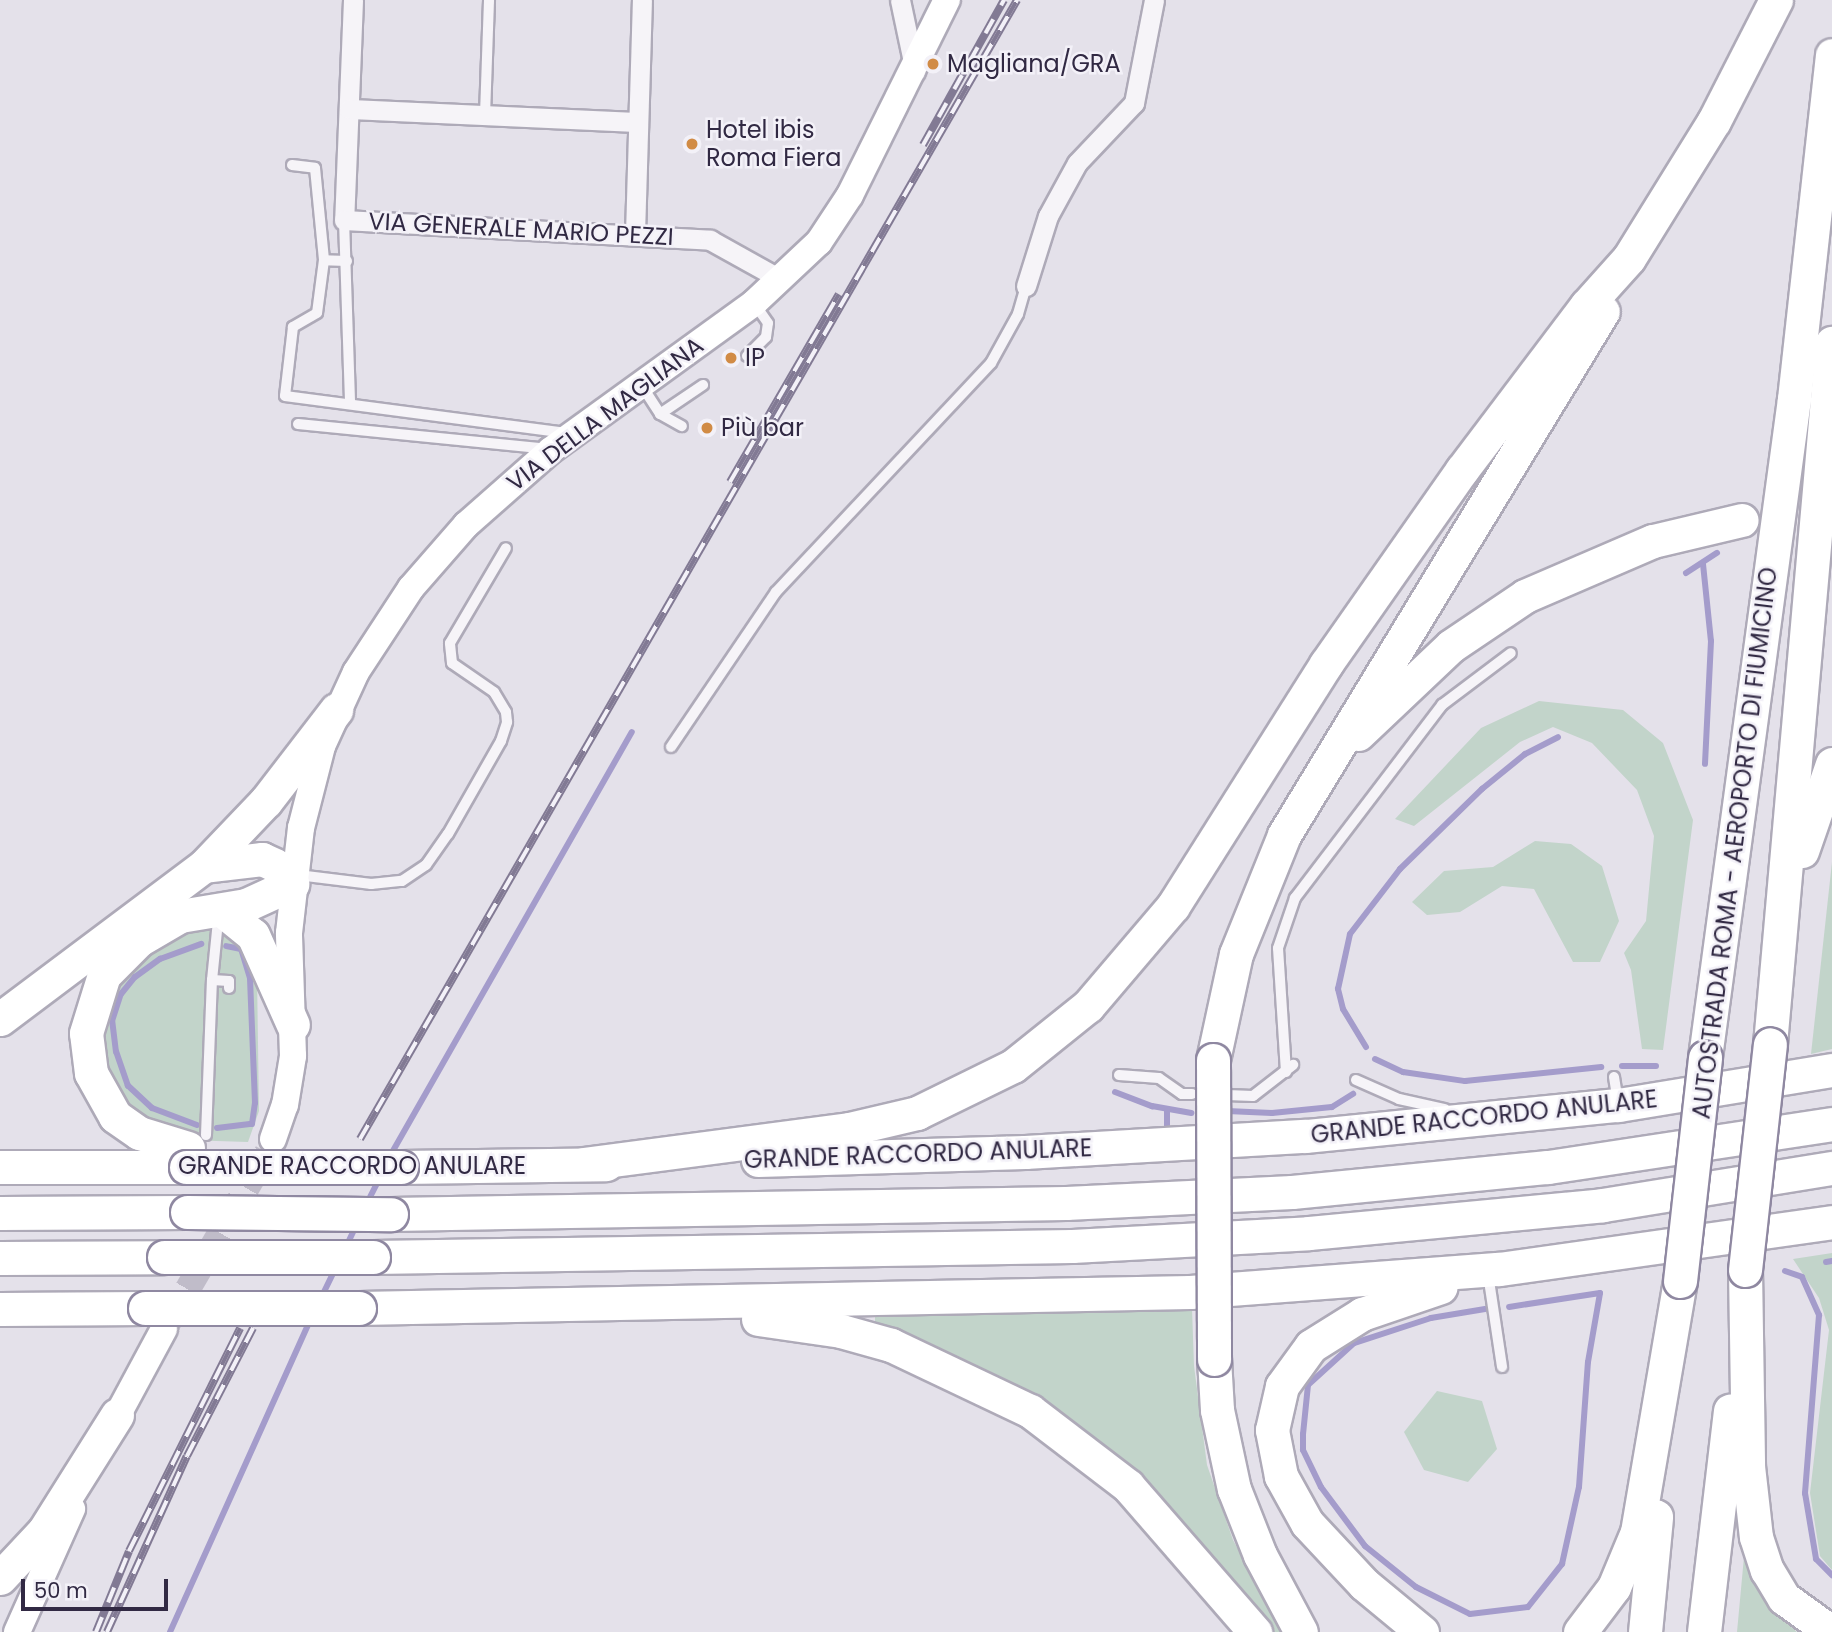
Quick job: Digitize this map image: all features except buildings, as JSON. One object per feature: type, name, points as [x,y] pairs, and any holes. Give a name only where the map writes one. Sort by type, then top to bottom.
[{"type":"highway","points":[[1301,1632],[1260,1555],[1234,1489],[1219,1419],[1214,1359],[1213,1060],[1236,954],[1284,835],[1578,356],[1629,258],[1714,121],[1772,7]]},
{"type":"highway","name":"AUTOSTRADA ROMA - AEROPORTO DI FIUMICINO","points":[[1645,1632],[1705,1057],[1794,399],[1832,55]]},
{"type":"highway","points":[[583,1164],[841,1130],[910,1115],[985,1082],[1065,1027],[1153,934],[1402,553],[1576,319],[1629,258]]},
{"type":"highway","name":"AUTOSTRADA ROMA - AEROPORTO DI FIUMICINO","points":[[1704,1632],[1779,960],[1832,342]]},
{"type":"highway","points":[[1284,835],[1362,730],[1426,667],[1488,619],[1537,590],[1621,553],[1742,520]]},
{"type":"highway","points":[[0,1019],[204,866],[266,802],[336,710]]},
{"type":"highway","points":[[1779,960],[1800,858],[1832,764]]},
{"type":"highway","points":[[194,1150],[139,1133],[115,1116],[91,1073],[86,1032],[98,986],[123,951],[180,916],[266,899],[293,879],[262,859],[204,866]]},
{"type":"highway","points":[[216,910],[253,935],[293,1025]]},
{"type":"highway","name":"GRANDE RACCORDO ANULARE","points":[[0,1167],[194,1150],[309,1167],[583,1164],[1025,1152],[1306,1136],[1486,1119],[1616,1091],[1824,1071]]},
{"type":"highway","name":"GRANDE RACCORDO ANULARE","points":[[0,1213],[391,1214],[1052,1204],[1292,1192],[1548,1167],[1832,1124]]},
{"type":"highway","points":[[0,1258],[373,1258],[1072,1245],[1309,1233],[1602,1205],[1832,1168]]},
{"type":"highway","points":[[1422,1632],[1364,1584],[1302,1516],[1278,1468],[1275,1411],[1293,1366],[1338,1327],[1390,1303],[1493,1290],[1832,1222]]},
{"type":"highway","points":[[1745,1270],[1748,1466],[1756,1537],[1766,1570],[1784,1598],[1831,1632]]},
{"type":"highway","points":[[1580,1632],[1614,1587],[1637,1532],[1680,1281]]},
{"type":"highway","points":[[0,1309],[94,1309],[154,1318],[359,1308],[1190,1292],[1493,1290]]},
{"type":"highway","points":[[427,1308],[744,1317],[833,1329],[891,1345],[993,1390],[1090,1453],[1143,1502],[1255,1632]]},
{"type":"highway","points":[[0,1317],[94,1309]]},
{"type":"highway","points":[[0,1578],[44,1531],[117,1415]]},
{"type":"main road","name":"VIA DELLA MAGLIANA","points":[[273,1139],[287,1095],[293,1025],[289,949],[293,879],[312,777],[336,710],[371,648],[424,571],[466,525],[551,450],[754,303],[782,280],[819,242],[850,195],[915,71],[947,0]]},
{"type":"main road","points":[[17,1632],[117,1415],[154,1318]]},
{"type":"street","name":"VIA GENERALE MARIO PEZZI","points":[[353,0],[344,220],[710,240],[782,280]]},
{"type":"street","points":[[635,234],[642,0]]},
{"type":"street","points":[[900,0],[915,71]]},
{"type":"street","points":[[1026,286],[1048,216],[1077,163],[1133,103],[1154,0]]},
{"type":"street","points":[[349,109],[638,122]]},
{"type":"lane","points":[[485,115],[489,0]]},
{"type":"lane","points":[[292,164],[315,168],[324,260],[317,313],[293,327],[285,396],[572,434]]},
{"type":"lane","points":[[344,220],[350,404]]},
{"type":"lane","points":[[324,260],[347,261]]},
{"type":"lane","points":[[671,747],[776,592],[990,363],[1018,314],[1026,286]]},
{"type":"lane","points":[[747,356],[766,337],[768,323],[754,303]]},
{"type":"lane","points":[[642,385],[660,414],[682,426]]},
{"type":"lane","points":[[660,414],[703,386]]},
{"type":"lane","points":[[298,424],[551,450]]},
{"type":"lane","points":[[293,879],[371,884],[402,881],[426,865],[448,834],[501,741],[507,722],[506,712],[494,692],[452,663],[450,643],[506,548]]},
{"type":"lane","points":[[1227,1095],[1253,1096],[1289,1068],[1278,948],[1295,898],[1442,705],[1511,653]]},
{"type":"lane","points":[[194,1150],[218,921],[216,910]]},
{"type":"lane","points":[[212,980],[229,981],[229,988]]},
{"type":"lane","points":[[1119,1075],[1159,1078],[1182,1094],[1192,1094]]},
{"type":"lane","points":[[1356,1080],[1399,1099],[1486,1119]]},
{"type":"lane","points":[[1493,1290],[1502,1367]]},
{"type":"green space","points":[[1539,701],[1623,710],[1663,743],[1693,820],[1663,1050],[1642,1049],[1631,970],[1624,953],[1646,921],[1654,836],[1637,790],[1592,743],[1553,727],[1520,742],[1414,826],[1395,819],[1481,728]]},
{"type":"green space","points":[[1535,841],[1571,844],[1602,866],[1619,921],[1600,962],[1573,962],[1534,889],[1502,886],[1460,912],[1427,915],[1412,902],[1444,871],[1493,867]]},
{"type":"green space","points":[[1832,862],[1832,1049],[1811,1054]]},
{"type":"green space","points":[[214,923],[233,931],[257,975],[259,1111],[248,1142],[185,1140],[111,1104],[98,1001],[166,935]]},
{"type":"green space","points":[[1832,1253],[1832,1570],[1820,1556],[1810,1493],[1829,1330],[1819,1298],[1793,1259]]},
{"type":"green space","points":[[1192,1308],[1194,1366],[1207,1465],[1233,1540],[1282,1632],[1259,1632],[1138,1491],[875,1328],[875,1315]]},
{"type":"green space","points":[[1437,1391],[1482,1401],[1497,1449],[1468,1482],[1424,1470],[1404,1432]]},
{"type":"green space","points":[[1745,1546],[1777,1614],[1797,1632],[1737,1632]]},
{"type":"waterway","points":[[1686,573],[1717,553]]},
{"type":"waterway","points":[[1703,564],[1711,641],[1705,764]]},
{"type":"waterway","points":[[390,1156],[632,732]]},
{"type":"waterway","points":[[1366,1047],[1343,1009],[1338,989],[1350,934],[1400,869],[1482,789],[1525,754],[1558,737]]},
{"type":"waterway","points":[[197,1125],[152,1108],[128,1086],[116,1052],[112,1021],[121,994],[135,977],[160,959],[201,944]]},
{"type":"waterway","points":[[217,1128],[252,1124],[255,1103],[250,978],[241,949],[226,946]]},
{"type":"waterway","points":[[1375,1059],[1403,1072],[1465,1081],[1601,1067]]},
{"type":"waterway","points":[[1622,1066],[1656,1066]]},
{"type":"waterway","points":[[1115,1092],[1152,1106],[1191,1113]]},
{"type":"waterway","points":[[1227,1111],[1272,1113],[1332,1107],[1353,1094]]},
{"type":"waterway","points":[[1167,1110],[1167,1129]]},
{"type":"waterway","points":[[367,1203],[379,1179]]},
{"type":"waterway","points":[[346,1247],[356,1226]]},
{"type":"waterway","points":[[1826,1262],[1832,1261]]},
{"type":"waterway","points":[[321,1298],[336,1267]]},
{"type":"waterway","points":[[1785,1271],[1802,1277],[1819,1315],[1805,1493],[1816,1559],[1832,1575]]},
{"type":"waterway","points":[[1485,1309],[1431,1318],[1354,1343],[1308,1385],[1303,1434],[1303,1450],[1321,1487],[1365,1546],[1416,1587],[1470,1614],[1528,1607],[1562,1564],[1579,1487],[1588,1362],[1600,1293],[1509,1307]]},
{"type":"waterway","points":[[170,1632],[310,1320]]},
{"type":"tunnel","points":[[168,1323],[267,1153]]},
{"type":"railway","points":[[923,145],[1004,0]]},
{"type":"railway","points":[[360,1139],[1017,0]]},
{"type":"railway","points":[[730,482],[839,294]]},
{"type":"railway","points":[[96,1632],[129,1551],[240,1328]]},
{"type":"railway","points":[[107,1632],[187,1456],[253,1328]]},
{"type":"place","name":"Magliana/GRA","points":[[933,64]]},
{"type":"place","name":"Hotel ibis Roma Fiera","points":[[692,144]]},
{"type":"place","name":"IP","points":[[731,358]]},
{"type":"place","name":"Più bar","points":[[707,428]]}]
